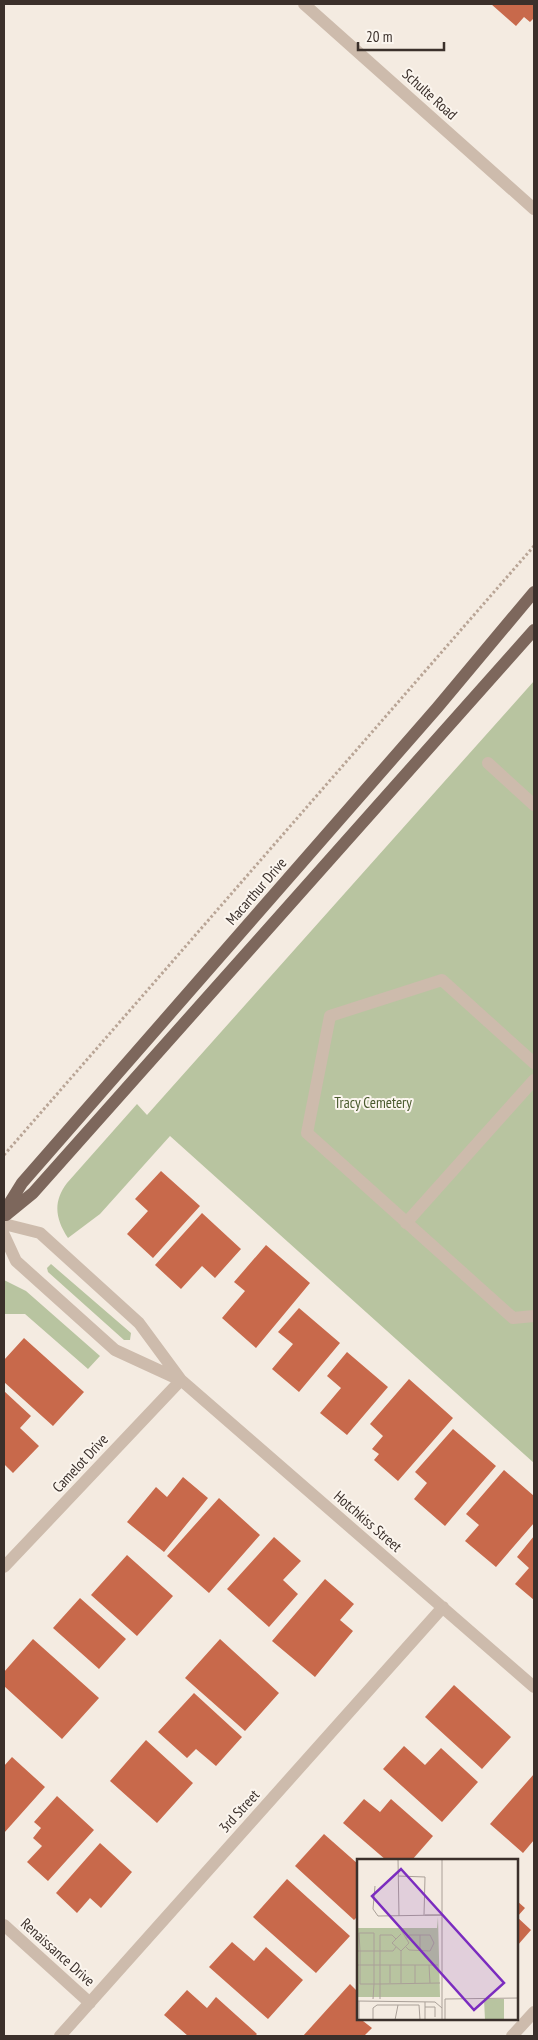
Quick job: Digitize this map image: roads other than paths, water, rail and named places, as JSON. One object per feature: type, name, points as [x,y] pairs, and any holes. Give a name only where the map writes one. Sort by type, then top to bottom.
[{"type":"main road","name":"Macarthur Drive","points":[[4,1212],[22,1183],[430,716],[534,592]]},
{"type":"main road","points":[[4,1217],[33,1193],[534,630]]},
{"type":"street","name":"Schulte Road","points":[[304,4],[534,209]]},
{"type":"street","points":[[488,763],[534,805]]},
{"type":"street","points":[[534,1063],[442,980],[330,1016],[307,1133],[513,1318],[534,1316]]},
{"type":"street","points":[[406,1222],[534,1080]]},
{"type":"street","name":"Hotchkiss Street","points":[[4,1224],[40,1234],[46,1239],[139,1324],[180,1380],[534,1686]]},
{"type":"street","name":"Hotchkiss Street","points":[[4,1235],[16,1261],[115,1350],[180,1380]]},
{"type":"street","name":"Camelot Drive","points":[[4,1567],[180,1380]]},
{"type":"street","name":"3rd Street","points":[[60,2036],[443,1607]]},
{"type":"street","name":"Renaissance Drive","points":[[4,1925],[90,2003]]},
{"type":"street","points":[[512,2036],[534,2012]]},
{"type":"park label","name":"Tracy Cemetery","points":[[373,1102]]}]
